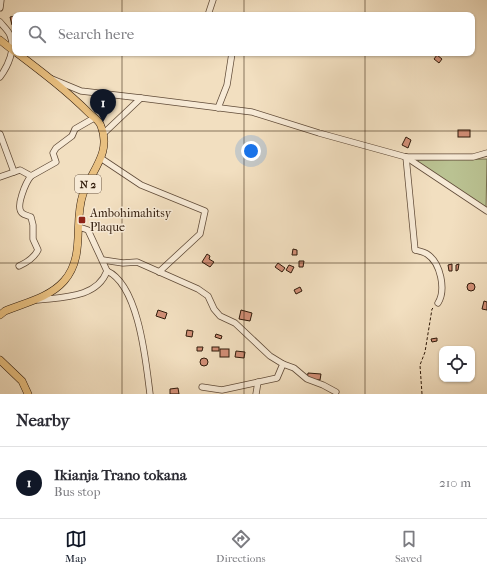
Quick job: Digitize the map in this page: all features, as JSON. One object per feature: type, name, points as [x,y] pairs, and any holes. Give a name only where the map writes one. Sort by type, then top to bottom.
[{"type":"main road","points":[[0,40],[12,49]]},
{"type":"main road","points":[[21,56],[72,96],[99,121],[104,133]]},
{"type":"main road","name":"N 2","points":[[0,315],[5,311],[47,294],[64,280],[73,267],[77,252],[83,193],[102,159],[104,133]]},
{"type":"main road","points":[[0,360],[22,381],[28,394]]},
{"type":"street","points":[[0,8],[1,0]]},
{"type":"street","points":[[209,12],[213,0]]},
{"type":"street","points":[[0,22],[10,35],[12,41]]},
{"type":"street","points":[[0,77],[12,56]]},
{"type":"street","points":[[218,108],[226,85],[231,56]]},
{"type":"street","points":[[46,76],[81,91],[252,112],[318,133],[406,157],[473,157],[487,153]]},
{"type":"street","points":[[104,133],[141,98]]},
{"type":"street","points":[[19,266],[30,260],[38,250],[33,239],[33,224],[31,218],[22,213],[20,208],[26,182],[31,176],[56,162],[53,153],[56,148],[72,136],[75,129],[94,118]]},
{"type":"street","points":[[0,134],[14,172]]},
{"type":"street","points":[[406,157],[487,211]]},
{"type":"street","points":[[406,157],[415,250],[426,253],[438,267],[442,293],[438,303]]},
{"type":"street","points":[[102,159],[141,185],[205,211],[200,234],[159,272]]},
{"type":"street","points":[[0,178],[20,170],[31,176]]},
{"type":"street","points":[[79,227],[88,230],[107,271],[112,273],[126,291],[133,305],[144,347],[150,394]]},
{"type":"street","points":[[103,260],[123,263],[137,262],[198,289],[208,296],[214,310],[220,316],[243,329],[270,356],[283,364],[294,368],[307,380],[323,385],[336,392]]},
{"type":"street","points":[[26,302],[79,294],[92,290],[99,285],[107,271]]},
{"type":"street","points":[[202,387],[222,390],[277,378],[283,364]]},
{"type":"street","points":[[256,394],[258,382]]},
{"type":"path","points":[[422,394],[420,365],[425,352],[432,309],[438,303]]},
{"type":"green space","points":[[487,159],[486,210],[418,164],[418,160]]},
{"type":"building","points":[[438,56],[442,59],[439,63],[434,59]]},
{"type":"building","points":[[458,130],[470,130],[470,137],[458,137]]},
{"type":"building","points":[[406,137],[411,140],[408,148],[402,145]]},
{"type":"building","points":[[293,249],[297,250],[297,255],[292,255]]},
{"type":"building","points":[[207,254],[210,256],[209,259],[214,262],[210,267],[202,262]]},
{"type":"building","points":[[299,261],[304,261],[303,267],[299,267]]},
{"type":"building","points":[[278,263],[285,268],[282,272],[275,267]]},
{"type":"building","points":[[452,264],[452,271],[449,271],[448,265]]},
{"type":"building","points":[[459,264],[458,270],[456,271],[456,265]]},
{"type":"building","points":[[289,265],[294,267],[291,273],[286,270]]},
{"type":"building","points":[[469,283],[473,283],[475,287],[473,291],[469,291],[467,289],[467,285]]},
{"type":"building","points":[[300,287],[302,291],[296,294],[294,290]]},
{"type":"building","points":[[484,301],[487,302],[487,310],[482,309]]},
{"type":"building","points":[[158,310],[167,313],[165,319],[156,316]]},
{"type":"building","points":[[241,310],[252,313],[250,321],[239,319]]},
{"type":"building","points":[[187,330],[193,331],[192,337],[186,336]]},
{"type":"building","points":[[216,334],[222,336],[221,339],[215,337]]},
{"type":"building","points":[[437,338],[437,341],[432,342],[431,339]]},
{"type":"building","points":[[197,347],[203,347],[202,351],[197,351]]},
{"type":"building","points":[[212,347],[219,347],[219,351],[212,351]]},
{"type":"building","points":[[220,349],[229,349],[229,357],[220,357]]},
{"type":"building","points":[[236,351],[245,352],[244,358],[235,357]]},
{"type":"building","points":[[202,358],[206,358],[208,362],[206,366],[202,366],[200,364],[200,360]]},
{"type":"building","points":[[308,373],[321,374],[320,380],[307,379]]},
{"type":"building","points":[[178,388],[179,394],[170,394],[170,389]]},
{"type":"place","name":"Ikianja Trano tokana","points":[[103,122]]},
{"type":"place","name":"Ambohimahitsy Plaque","points":[[82,220]]}]
